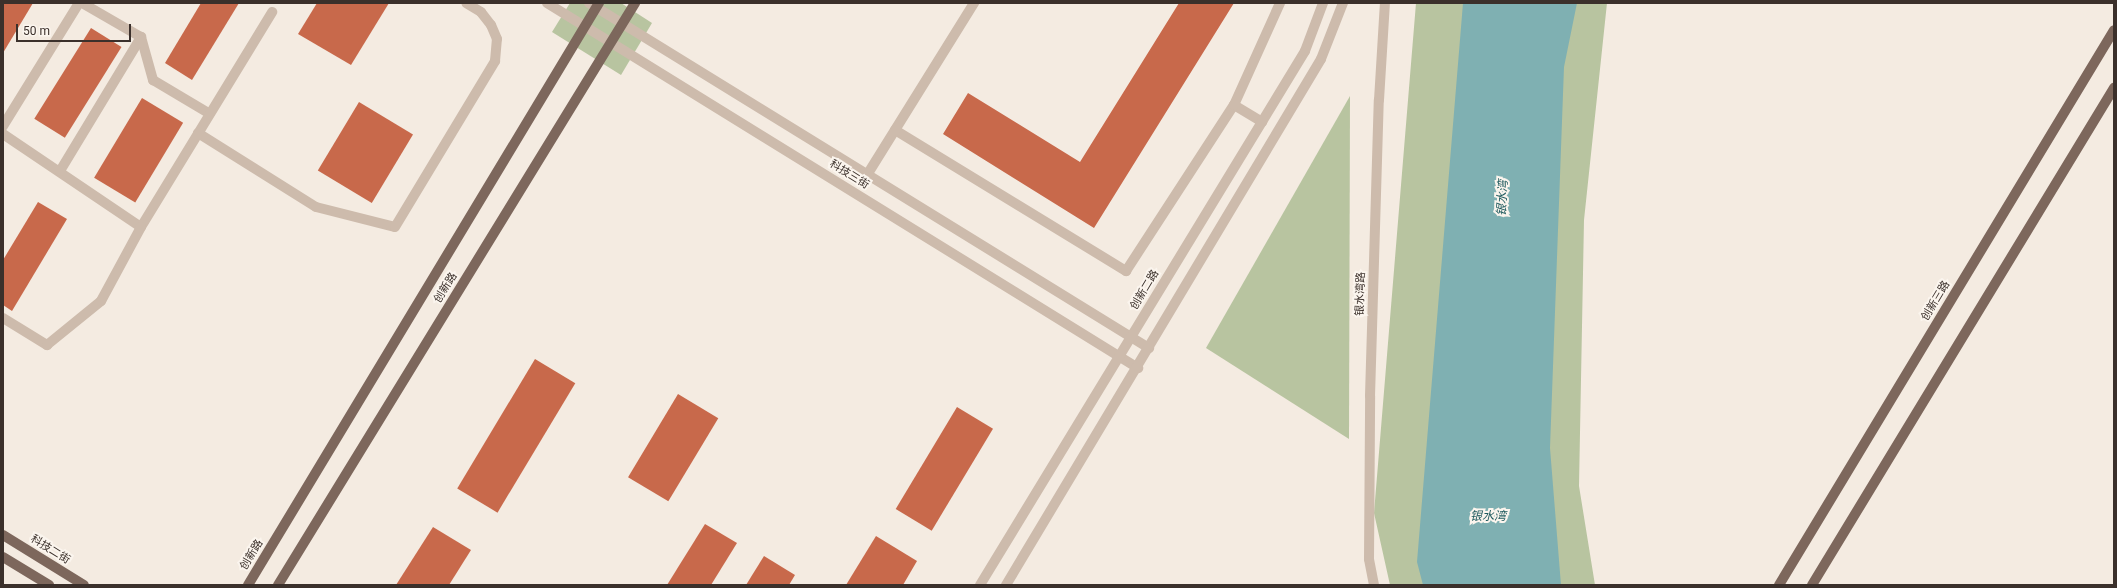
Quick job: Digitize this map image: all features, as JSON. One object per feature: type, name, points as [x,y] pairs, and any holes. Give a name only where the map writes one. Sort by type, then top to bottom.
[{"type":"main road","name":"创新路","points":[[278,585],[635,3]]},
{"type":"main road","name":"创新路","points":[[248,585],[585,26],[595,5]]},
{"type":"main road","name":"创新三路","points":[[1779,585],[2114,30]]},
{"type":"main road","points":[[1812,585],[2114,88]]},
{"type":"main road","name":"科技二街","points":[[3,535],[84,585]]},
{"type":"main road","points":[[3,557],[49,585]]},
{"type":"street","points":[[3,126],[80,3],[141,37],[153,80],[210,114]]},
{"type":"street","points":[[198,133],[316,207],[395,227],[495,61],[497,39],[491,25],[481,12],[466,3]]},
{"type":"street","name":"科技三街","points":[[547,3],[1138,368]]},
{"type":"street","points":[[867,175],[974,3]]},
{"type":"street","points":[[895,130],[1126,271],[1234,105],[1280,3]]},
{"type":"street","name":"创新二路","points":[[980,585],[1305,51],[1323,3]]},
{"type":"street","points":[[1006,585],[1150,348],[1321,58],[1343,3]]},
{"type":"street","name":"银水湾路","points":[[1374,585],[1369,559],[1370,396],[1379,100],[1385,3]]},
{"type":"street","name":"科技三街","points":[[595,5],[622,24],[1150,348]]},
{"type":"street","points":[[3,318],[47,345],[101,301],[142,226],[272,12]]},
{"type":"street","points":[[60,171],[141,37]]},
{"type":"street","points":[[1234,105],[1262,122]]},
{"type":"street","points":[[3,134],[142,226]]},
{"type":"green space","points":[[570,3],[621,3],[652,23],[621,75],[552,32]]},
{"type":"green space","name":"银水湾","points":[[1416,3],[1607,3],[1584,220],[1579,486],[1595,585],[1390,585],[1374,513]]},
{"type":"green space","points":[[1350,96],[1349,439],[1206,348]]},
{"type":"water","name":"银水湾","points":[[1463,3],[1577,3],[1564,67],[1550,448],[1561,585],[1423,585],[1417,562]]},
{"type":"building","points":[[3,3],[33,3],[3,53]]},
{"type":"building","points":[[201,3],[239,3],[192,80],[165,63]]},
{"type":"building","points":[[317,3],[389,3],[351,65],[298,34]]},
{"type":"building","points":[[1179,3],[1234,3],[1094,228],[943,134],[968,93],[1080,162]]},
{"type":"building","points":[[91,28],[122,47],[65,138],[34,119]]},
{"type":"building","points":[[142,98],[183,123],[135,202],[94,178]]},
{"type":"building","points":[[359,102],[413,134],[372,203],[318,171]]},
{"type":"building","points":[[38,202],[67,219],[12,311],[3,305],[3,260]]},
{"type":"building","points":[[535,359],[575,383],[498,513],[457,488]]},
{"type":"building","points":[[678,394],[718,418],[668,501],[628,477]]},
{"type":"building","points":[[957,407],[993,429],[932,531],[896,509]]},
{"type":"building","points":[[705,524],[737,543],[711,585],[667,585]]},
{"type":"building","points":[[433,527],[471,550],[449,585],[396,585]]},
{"type":"building","points":[[876,536],[917,561],[903,585],[846,585]]},
{"type":"building","points":[[764,556],[795,575],[789,585],[746,585]]}]
